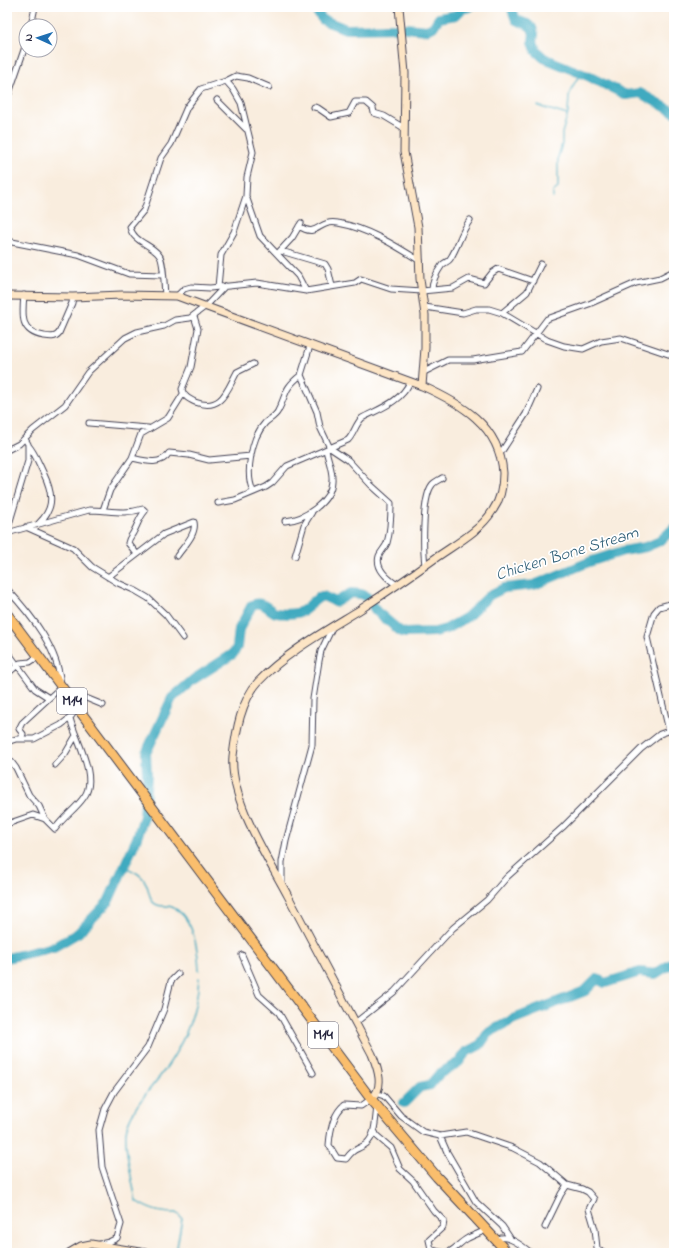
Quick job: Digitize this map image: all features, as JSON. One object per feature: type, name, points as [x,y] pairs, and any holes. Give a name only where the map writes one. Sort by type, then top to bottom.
[{"type":"highway","name":"M14","points":[[9,619],[39,656],[138,787],[207,882],[374,1096],[378,1107],[437,1177],[508,1253]]},
{"type":"street","points":[[33,18],[35,7]]},
{"type":"street","points":[[399,7],[405,73],[404,128],[406,162],[415,201],[422,291],[425,307],[424,372],[422,386]]},
{"type":"street","points":[[7,99],[21,58]]},
{"type":"street","points":[[165,295],[160,255],[133,235],[130,225],[144,210],[161,158],[171,144],[187,108],[201,89],[239,76],[269,87]]},
{"type":"street","points":[[218,288],[221,255],[234,232],[246,196],[247,177],[253,152],[241,103],[233,89],[226,81]]},
{"type":"street","points":[[217,100],[248,131]]},
{"type":"street","points":[[314,107],[331,117],[349,113],[355,102],[366,102],[373,108],[374,113],[384,116],[404,128]]},
{"type":"street","points":[[246,196],[260,236],[279,252],[298,276],[306,291]]},
{"type":"street","points":[[432,290],[433,280],[438,275],[442,265],[449,260],[462,232],[470,220]]},
{"type":"street","points":[[279,252],[292,238],[300,225],[311,232],[316,231],[325,223],[338,223],[377,237],[400,248],[420,261]]},
{"type":"street","points":[[7,241],[78,255],[129,274],[162,275]]},
{"type":"street","points":[[279,252],[325,264],[328,269],[332,286]]},
{"type":"street","points":[[502,313],[522,297],[533,281],[541,264]]},
{"type":"street","points":[[177,296],[184,289],[191,287],[218,288],[257,283],[306,291],[355,283],[361,279],[391,289],[422,291],[458,287],[469,279],[484,283],[492,272],[498,269],[533,281]]},
{"type":"street","points":[[424,372],[448,360],[473,360],[522,352],[547,319],[589,304],[636,282],[660,278],[674,271]]},
{"type":"street","points":[[137,554],[128,543],[144,509],[120,513],[103,510],[75,513],[7,532],[28,461],[27,442],[33,430],[65,405],[88,372],[125,338],[137,332],[194,316],[225,286]]},
{"type":"street","points":[[24,295],[22,316],[30,331],[34,334],[50,337],[55,337],[59,333],[72,303],[73,297]]},
{"type":"street","points":[[7,296],[177,296],[422,386],[446,397],[468,411],[490,433],[500,454],[503,479],[499,499],[494,510],[476,530],[397,585],[335,624],[283,662],[257,684],[245,704],[236,736],[233,769],[236,788],[248,819],[377,1066],[379,1086],[374,1096],[361,1106],[348,1104],[340,1108],[332,1125],[329,1145],[337,1158],[346,1159],[354,1149],[365,1145],[370,1140],[374,1130],[378,1107]]},
{"type":"street","points":[[425,307],[464,312],[482,308],[502,313],[537,334],[564,346],[583,349],[601,341],[614,338],[627,338],[674,356]]},
{"type":"street","points":[[103,510],[110,490],[132,458],[141,434],[168,418],[183,394],[182,389],[191,367],[198,329],[194,316]]},
{"type":"street","points":[[253,491],[249,481],[251,456],[260,430],[265,423],[276,415],[286,389],[301,375],[310,346]]},
{"type":"street","points":[[183,394],[191,400],[201,404],[213,404],[223,398],[237,372],[253,364]]},
{"type":"street","points":[[285,521],[299,518],[314,508],[325,498],[332,482],[332,472],[328,449],[317,412],[301,375]]},
{"type":"street","points":[[218,503],[235,500],[270,484],[287,466],[348,440],[352,437],[357,423],[362,418],[395,400],[410,382]]},
{"type":"street","points":[[500,454],[526,414],[537,389]]},
{"type":"street","points":[[89,423],[149,428]]},
{"type":"street","points":[[7,450],[27,442]]},
{"type":"street","points":[[27,442],[49,481],[51,490],[49,509],[45,517],[38,524]]},
{"type":"street","points":[[328,449],[348,460],[371,485],[391,503],[391,513],[386,544],[379,557],[378,563],[382,571],[397,585]]},
{"type":"street","points":[[132,458],[160,462],[165,460],[169,453],[185,456],[189,455],[209,460],[251,456]]},
{"type":"street","points":[[425,565],[423,546],[427,503],[432,485],[442,478]]},
{"type":"street","points":[[295,556],[304,525],[314,508]]},
{"type":"street","points":[[108,577],[164,534],[194,522],[195,527],[191,536],[177,556]]},
{"type":"street","points":[[26,527],[73,548],[92,567],[127,588],[136,591],[156,605],[166,615],[183,638]]},
{"type":"street","points":[[7,589],[39,627],[58,668],[62,687],[22,723],[19,729],[22,734],[21,739]]},
{"type":"street","points":[[355,1023],[394,992],[453,928],[487,900],[507,877],[563,827],[641,749],[653,739],[671,730],[647,637],[654,612],[659,607],[674,603]]},
{"type":"street","points":[[282,886],[283,852],[312,745],[313,699],[319,661],[327,636],[335,624]]},
{"type":"street","points":[[7,652],[34,689],[49,698]]},
{"type":"street","points":[[7,674],[21,662],[30,662],[39,656]]},
{"type":"street","points":[[7,742],[21,739],[34,739],[61,725],[70,718],[75,705],[86,698],[103,705]]},
{"type":"street","points":[[7,756],[16,768],[29,795],[39,806],[45,819],[55,829],[65,815],[72,812],[86,795],[89,782],[88,770],[75,737],[70,718]]},
{"type":"street","points":[[55,765],[72,744],[75,737]]},
{"type":"street","points":[[7,824],[30,815],[45,819]]},
{"type":"street","points":[[242,955],[259,995],[279,1013],[313,1073]]},
{"type":"street","points":[[69,1253],[86,1244],[109,1242],[117,1238],[121,1224],[102,1167],[99,1130],[102,1117],[114,1092],[148,1047],[164,1008],[172,981],[178,974]]},
{"type":"street","points":[[374,1096],[384,1096],[401,1116],[418,1129],[428,1134],[440,1136],[466,1132],[513,1148],[540,1162],[567,1185],[582,1189],[594,1199],[589,1209],[595,1228],[597,1248],[603,1253]]},
{"type":"street","points":[[374,1130],[377,1136],[391,1148],[400,1169],[413,1181],[431,1207],[444,1221],[443,1226],[429,1240],[431,1249],[440,1252],[451,1252],[469,1238],[486,1230]]},
{"type":"street","points":[[440,1136],[447,1152],[476,1202],[502,1226],[510,1238],[531,1253]]},
{"type":"street","points":[[545,1228],[560,1194],[567,1185]]},
{"type":"street","points":[[497,1242],[502,1238],[510,1238]]},
{"type":"street","points":[[97,1244],[146,1253]]},
{"type":"waterway","points":[[313,7],[323,20],[346,29],[398,28]]},
{"type":"waterway","points":[[406,28],[427,30],[433,27],[439,18],[456,15],[462,9],[470,7]]},
{"type":"waterway","points":[[511,7],[516,20],[527,24],[532,28],[534,34],[533,41],[536,51],[544,58],[590,77],[626,95],[640,93],[674,112]]},
{"type":"waterway","points":[[553,198],[553,192],[558,188],[558,157],[562,144],[562,133],[568,113],[569,96],[581,73]]},
{"type":"waterway","points":[[538,106],[567,115]]},
{"type":"waterway","name":"Chicken Bone Stream","points":[[7,958],[54,947],[78,933],[108,902],[137,838],[144,816],[147,776],[146,753],[172,698],[194,679],[233,654],[237,647],[239,629],[252,605],[258,603],[274,612],[284,614],[294,613],[304,610],[319,597],[323,596],[336,602],[351,593],[361,594],[367,597],[376,611],[400,631],[405,633],[435,632],[446,629],[467,617],[490,595],[504,588],[534,585],[589,562],[623,551],[646,547],[660,541],[674,528]]},
{"type":"waterway","points":[[125,867],[136,873],[145,881],[152,901],[156,905],[172,907],[185,918],[190,926],[196,943],[199,970]]},
{"type":"waterway","points":[[404,1103],[420,1087],[430,1085],[439,1074],[459,1062],[466,1052],[480,1045],[488,1033],[514,1019],[585,991],[597,979],[605,983],[640,972],[655,974],[674,962]]},
{"type":"waterway","points":[[176,1253],[182,1218],[176,1213],[155,1210],[145,1207],[136,1201],[127,1152],[126,1133],[127,1126],[133,1112],[169,1064],[182,1041],[192,1017],[198,991],[199,978]]}]
